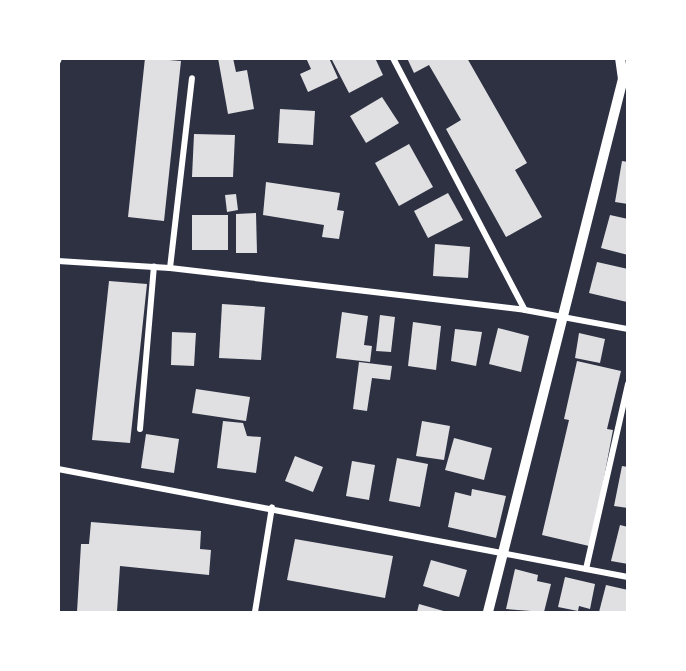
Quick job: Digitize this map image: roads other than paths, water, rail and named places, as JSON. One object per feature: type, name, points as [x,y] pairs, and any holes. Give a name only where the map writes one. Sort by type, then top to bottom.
[{"type":"street","points":[[393,58],[525,310]]},
{"type":"street","points":[[488,612],[623,79],[620,58]]},
{"type":"street","points":[[171,268],[192,78]]},
{"type":"street","points":[[58,261],[171,268],[525,310],[562,315],[627,329]]},
{"type":"street","points":[[140,429],[154,267]]},
{"type":"street","points":[[586,569],[627,384]]},
{"type":"street","points":[[58,469],[272,507],[627,577]]},
{"type":"street","points":[[255,612],[272,507]]}]
